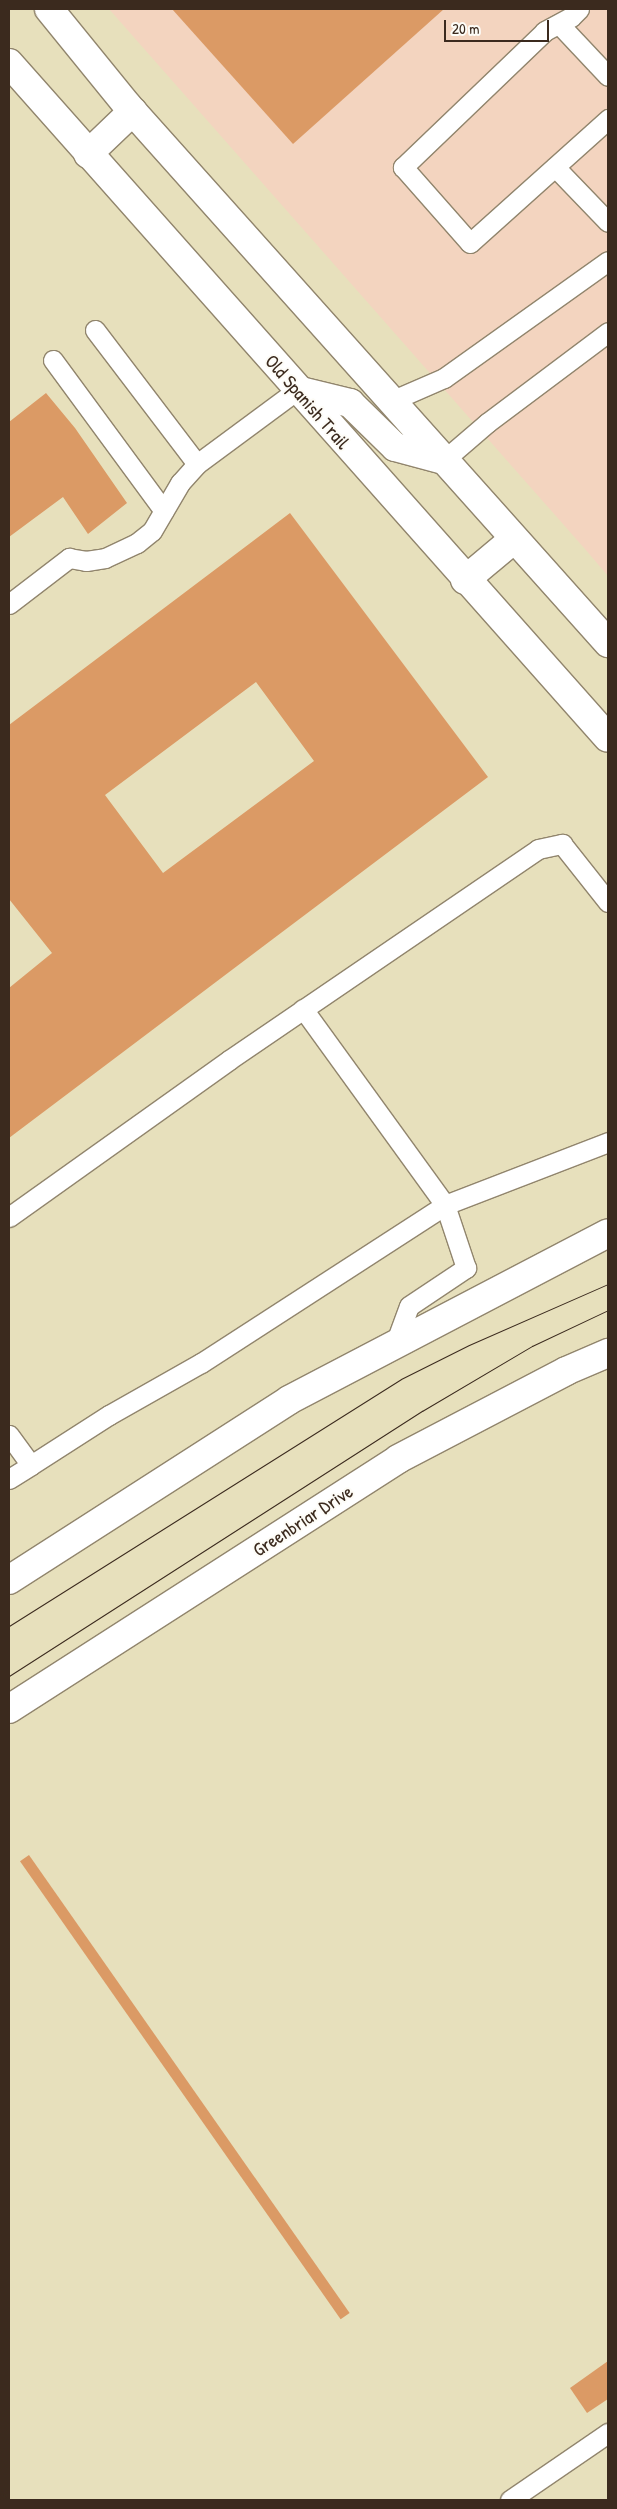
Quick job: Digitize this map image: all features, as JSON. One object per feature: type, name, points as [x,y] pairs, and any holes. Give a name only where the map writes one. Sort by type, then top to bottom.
[{"type":"main road","points":[[49,9],[133,111],[608,643]]},
{"type":"main road","name":"Old Spanish Trail","points":[[9,63],[465,580],[608,738]]},
{"type":"main road","points":[[88,154],[133,111]]},
{"type":"main road","points":[[297,390],[350,403],[395,448],[444,460]]},
{"type":"main road","points":[[465,580],[514,539]]},
{"type":"main road","points":[[9,1580],[289,1400],[608,1233]]},
{"type":"main road","name":"Greenbriar Drive","points":[[9,1708],[398,1459],[566,1371],[608,1353]]},
{"type":"lane","points":[[579,9],[559,24],[545,31],[403,167],[470,243],[608,119]]},
{"type":"lane","points":[[559,24],[608,76]]},
{"type":"lane","points":[[555,167],[608,222]]},
{"type":"lane","points":[[391,401],[444,378],[608,261]]},
{"type":"lane","points":[[95,330],[197,464]]},
{"type":"lane","points":[[444,460],[487,423],[608,332]]},
{"type":"lane","points":[[54,360],[164,512]]},
{"type":"lane","points":[[9,604],[69,558],[86,561],[105,558],[137,543],[152,531],[180,483],[197,464],[297,390]]},
{"type":"lane","points":[[9,1217],[304,1009],[538,849],[562,844],[608,902]]},
{"type":"lane","points":[[304,1009],[446,1205],[466,1268],[409,1306],[395,1344]]},
{"type":"lane","points":[[9,1479],[110,1415],[201,1363],[446,1205],[608,1142]]},
{"type":"lane","points":[[9,1435],[31,1465]]},
{"type":"lane","points":[[510,2500],[608,2433]]},
{"type":"shaded area","points":[[109,9],[608,9],[608,576],[585,549]]},
{"type":"building","points":[[172,9],[444,9],[293,144]]},
{"type":"building","points":[[46,393],[75,428],[127,503],[88,534],[63,497],[9,537],[9,422]]},
{"type":"building","points":[[290,513],[488,777],[9,1138],[9,988],[52,953],[9,899],[9,725]],"holes":[[[256,682],[314,761],[163,873],[105,795]]]},
{"type":"building","points":[[29,1855],[350,2313],[341,2319],[20,1861]]},
{"type":"building","points":[[608,2361],[608,2399],[587,2413],[570,2388]]},
{"type":"tram line","points":[[9,1626],[401,1379],[469,1345],[608,1284]]},
{"type":"tram line","points":[[9,1676],[422,1411],[532,1346],[608,1310]]}]
